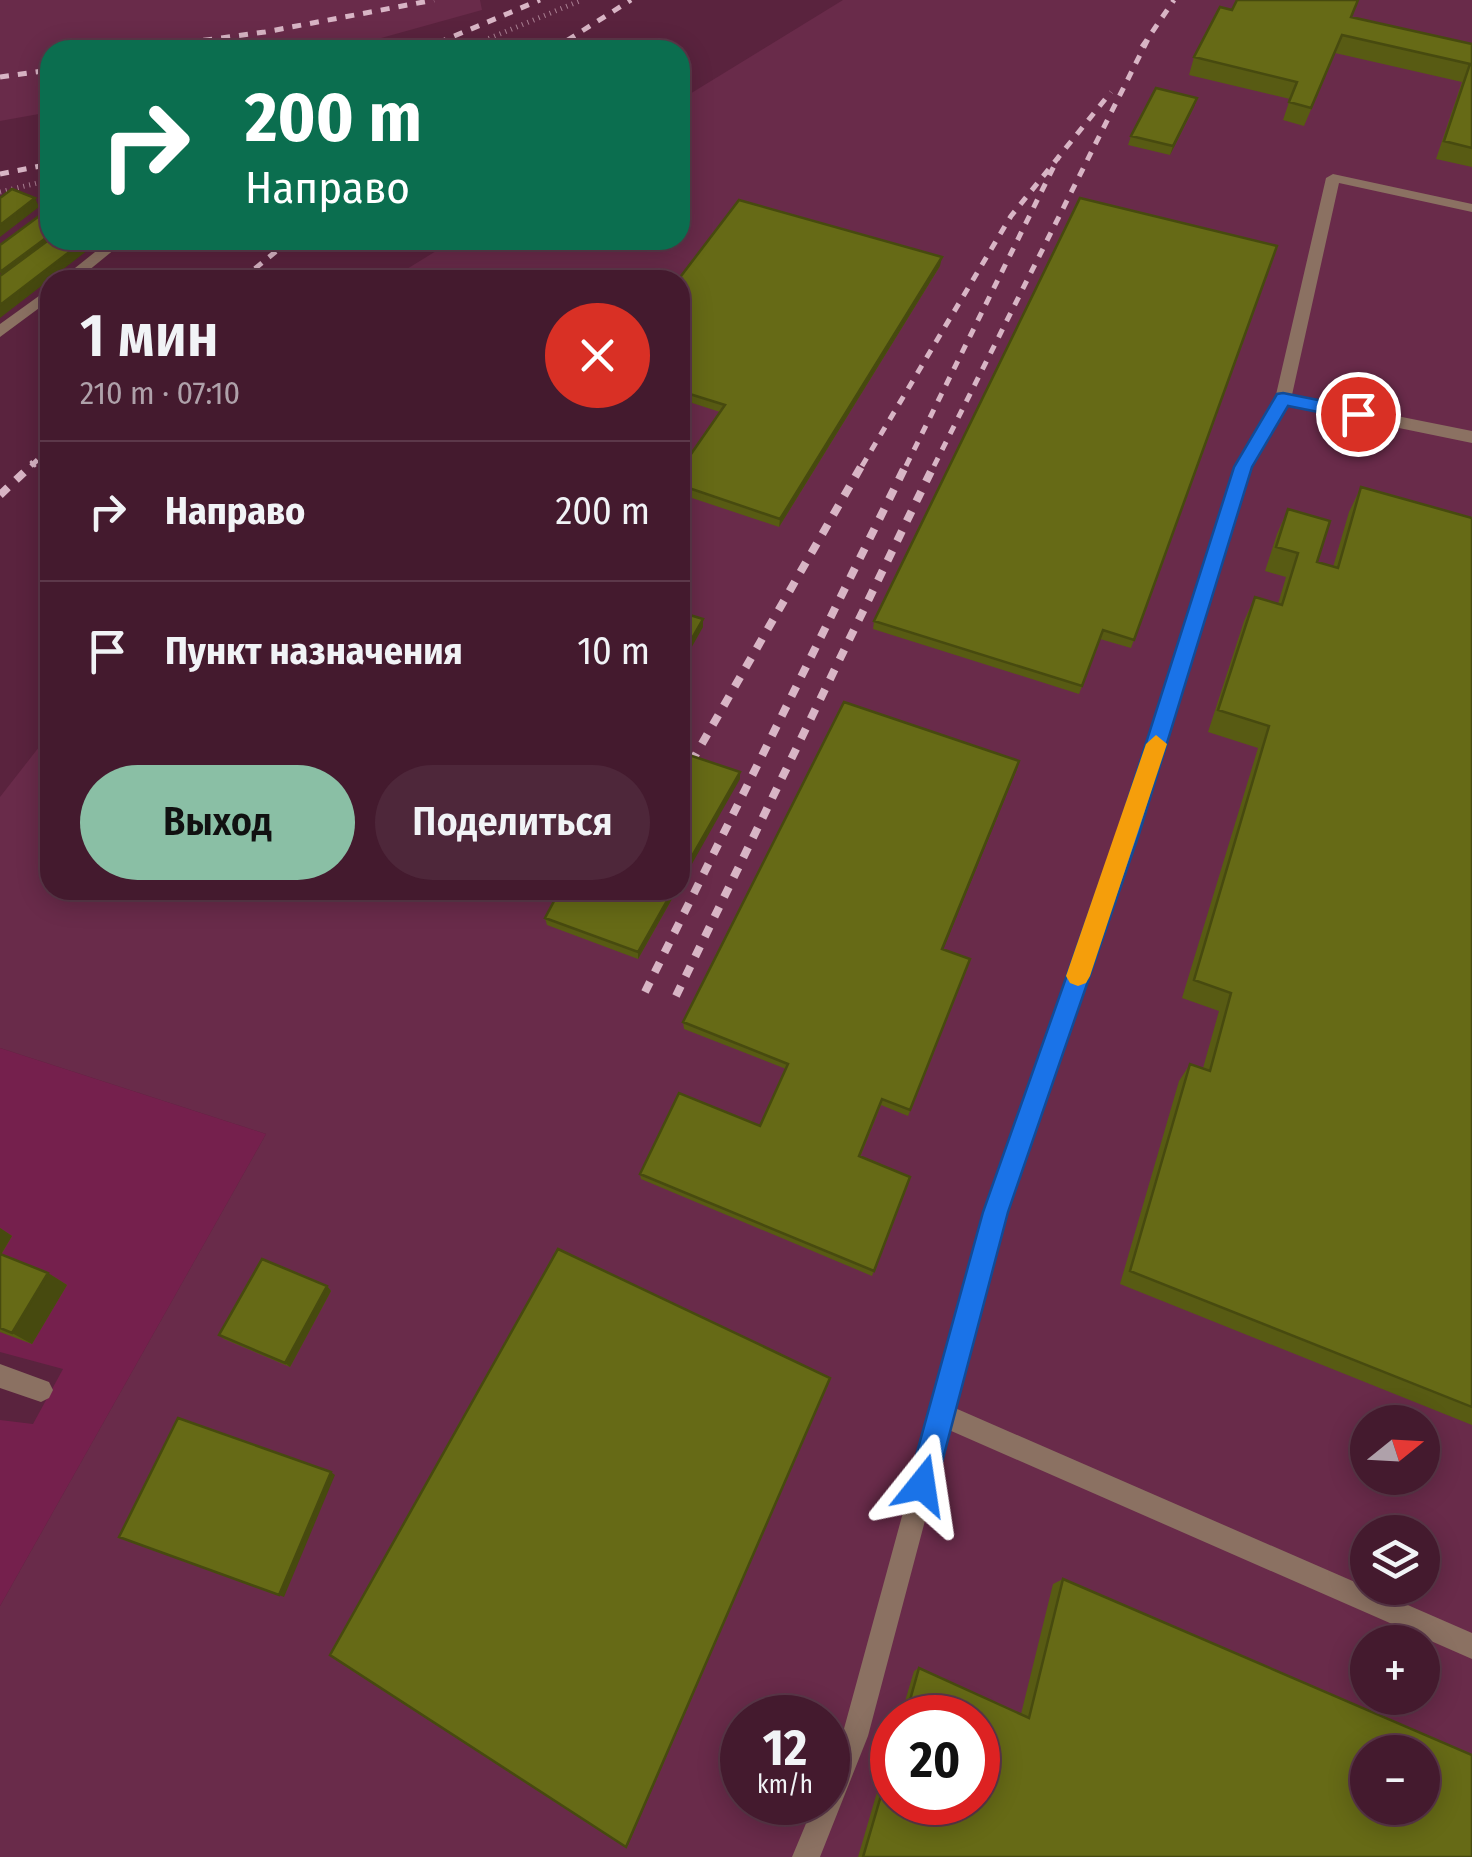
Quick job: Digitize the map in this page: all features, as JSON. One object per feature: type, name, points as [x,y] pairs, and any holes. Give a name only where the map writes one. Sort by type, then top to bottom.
[{"type":"lane","points":[[806,1857],[856,1736],[996,1212],[1128,834],[1243,467],[1283,399],[1334,178],[1472,208]]},
{"type":"lane","points":[[80,270],[106,250]]},
{"type":"lane","points":[[0,332],[40,301]]},
{"type":"lane","points":[[1283,399],[1472,437]]},
{"type":"lane","points":[[0,1376],[41,1390]]},
{"type":"lane","points":[[941,1414],[1472,1646]]},
{"type":"path","points":[[485,40],[582,0]]},
{"type":"path","points":[[0,192],[40,182]]},
{"type":"shaded area","points":[[0,0],[480,0],[482,10],[374,40],[40,40],[40,114],[0,121]]},
{"type":"shaded area","points":[[843,0],[1472,0],[1472,1857],[0,1857],[0,1606],[266,1134],[0,1048],[0,797],[40,746],[40,900],[690,900],[690,270],[405,270],[438,250],[690,250],[690,94]]},
{"type":"shaded area","points":[[0,1048],[266,1134],[0,1606],[0,1420],[33,1424],[63,1369],[0,1352]]},
{"type":"building","points":[[1237,0],[1358,0],[1351,17],[1472,44],[1472,148],[1444,141],[1470,64],[1342,35],[1311,108],[1289,102],[1297,82],[1194,57],[1220,7],[1232,10]]},
{"type":"building","points":[[1156,88],[1197,98],[1173,146],[1131,136]]},
{"type":"building","points":[[12,189],[35,198],[0,225],[0,198]]},
{"type":"building","points":[[1080,198],[1277,246],[1134,640],[1103,630],[1082,686],[874,621]]},
{"type":"building","points":[[739,200],[942,257],[780,519],[690,488],[690,456],[725,405],[690,394],[690,270],[686,270]]},
{"type":"building","points":[[40,215],[40,242],[0,272],[0,245]]},
{"type":"building","points":[[40,246],[40,250],[72,250],[46,270],[40,270],[40,274],[0,305],[0,276]]},
{"type":"building","points":[[1361,487],[1472,518],[1472,1407],[1130,1271],[1190,1064],[1210,1071],[1231,993],[1194,980],[1269,726],[1218,710],[1255,597],[1282,605],[1298,553],[1276,547],[1288,509],[1330,521],[1317,562],[1338,568]]},
{"type":"building","points":[[690,615],[703,619],[690,642]]},
{"type":"building","points":[[844,702],[1019,761],[942,949],[970,959],[910,1110],[882,1099],[859,1156],[910,1177],[874,1271],[640,1174],[679,1093],[760,1126],[788,1064],[683,1022]]},
{"type":"building","points":[[690,755],[740,772],[690,860]]},
{"type":"building","points":[[555,900],[667,900],[638,952],[545,918]]},
{"type":"building","points":[[558,1249],[830,1378],[626,1847],[330,1655]]},
{"type":"building","points":[[0,1254],[48,1273],[12,1333],[0,1328]]},
{"type":"building","points":[[262,1259],[327,1286],[285,1363],[219,1335]]},
{"type":"building","points":[[178,1418],[331,1472],[279,1595],[119,1537]]},
{"type":"building","points":[[1063,1579],[1350,1703],[1350,1715],[1379,1715],[1426,1735],[1350,1735],[1350,1825],[1440,1825],[1440,1741],[1472,1755],[1472,1857],[863,1857],[872,1825],[1000,1825],[1000,1705],[1029,1718]]},
{"type":"building","points":[[919,1668],[978,1695],[911,1695]]},
{"type":"railway","points":[[206,40],[434,0]]},
{"type":"railway","points":[[445,40],[540,0]]},
{"type":"railway","points":[[568,40],[631,0]]},
{"type":"railway","points":[[1142,47],[1174,0]]},
{"type":"railway","points":[[934,466],[1149,37]]},
{"type":"railway","points":[[0,77],[40,71]]},
{"type":"railway","points":[[1058,157],[1111,92]]},
{"type":"railway","points":[[862,466],[1011,216],[1058,157]]},
{"type":"railway","points":[[906,466],[1058,157]]},
{"type":"railway","points":[[0,174],[40,166]]},
{"type":"railway","points":[[253,270],[278,250]]},
{"type":"railway","points":[[31,466],[40,457]]},
{"type":"railway","points":[[0,495],[34,463]]},
{"type":"railway","points":[[690,765],[863,463]]},
{"type":"railway","points":[[645,992],[907,463]]},
{"type":"railway","points":[[676,996],[935,463]]},
{"type":"slow traffic","points":[[1078,976],[1156,744]]},
{"type":"route","points":[[922,1485],[996,1212],[1128,834],[1243,467],[1283,399],[1358,414]]}]
